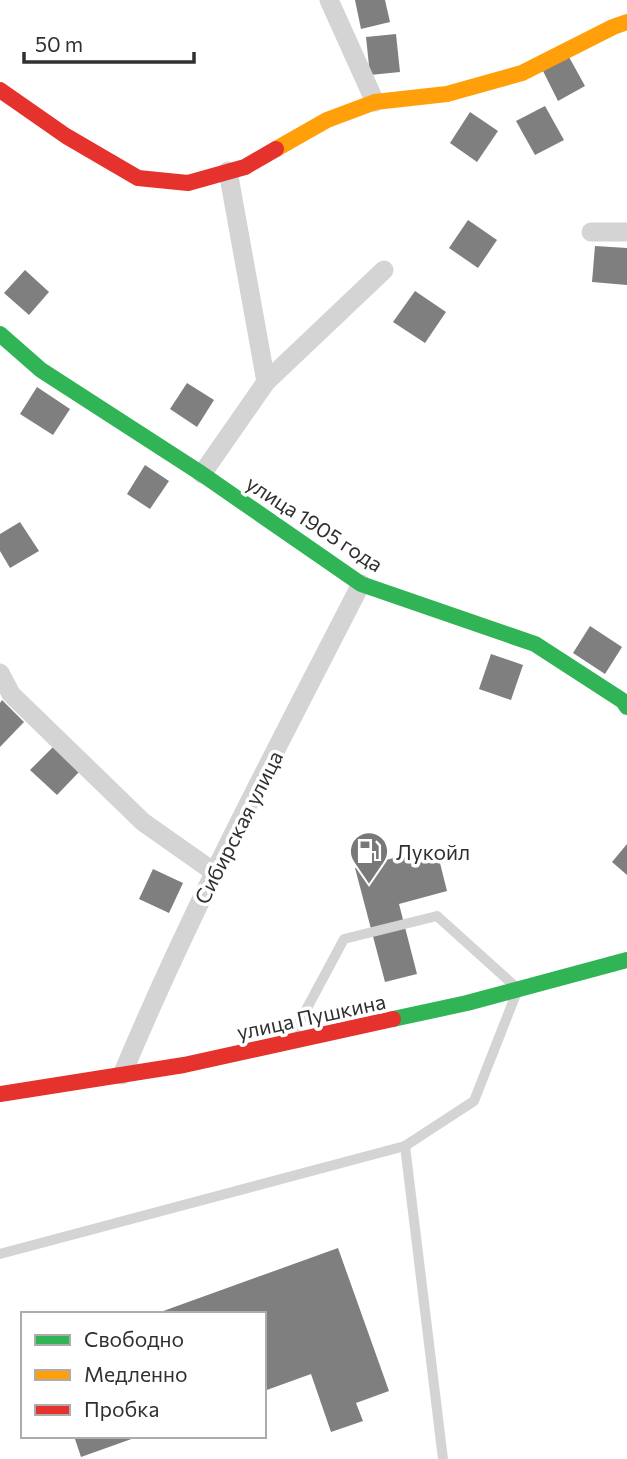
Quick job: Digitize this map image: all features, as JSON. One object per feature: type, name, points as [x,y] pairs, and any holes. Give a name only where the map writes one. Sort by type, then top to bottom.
[{"type":"street","points":[[329,0],[375,102]]},
{"type":"street","points":[[3,96],[138,178],[188,183],[236,169],[327,120],[375,102],[447,94],[522,73],[627,22]]},
{"type":"street","points":[[236,169],[266,382]]},
{"type":"street","points":[[591,232],[627,232]]},
{"type":"street","points":[[202,474],[266,382],[384,270]]},
{"type":"street","name":"улица 1905 года","points":[[0,334],[41,370],[202,474],[361,584],[536,644],[623,701],[627,707]]},
{"type":"street","name":"Сибирская улица","points":[[122,1075],[144,1021],[214,872],[361,584]]},
{"type":"street","points":[[0,673],[11,694],[143,822],[214,872]]},
{"type":"street","name":"улица Пушкина","points":[[0,1094],[184,1065],[467,1003],[627,960]]},
{"type":"lane","points":[[0,1254],[405,1146],[474,1101],[518,989],[437,916],[344,939],[289,1042]]},
{"type":"lane","points":[[405,1146],[443,1459]]},
{"type":"building","points":[[355,0],[385,0],[390,22],[361,29]]},
{"type":"building","points":[[396,34],[400,72],[370,75],[366,37]]},
{"type":"building","points":[[569,57],[585,86],[558,101],[543,71]]},
{"type":"building","points":[[545,106],[564,140],[535,155],[516,121]]},
{"type":"building","points":[[470,112],[498,131],[477,162],[450,143]]},
{"type":"building","points":[[468,220],[497,240],[478,268],[449,248]]},
{"type":"building","points":[[595,246],[627,248],[627,285],[592,282]]},
{"type":"building","points":[[25,270],[49,292],[29,315],[4,293]]},
{"type":"building","points":[[415,291],[446,312],[425,343],[393,322]]},
{"type":"building","points":[[187,383],[214,400],[197,427],[170,409]]},
{"type":"building","points":[[37,387],[70,409],[53,435],[20,414]]},
{"type":"building","points":[[145,465],[169,481],[150,509],[127,494]]},
{"type":"building","points":[[20,522],[39,551],[10,568],[0,551],[0,534]]},
{"type":"building","points":[[590,626],[622,647],[605,674],[573,653]]},
{"type":"building","points":[[491,654],[523,665],[511,700],[479,689]]},
{"type":"building","points":[[2,700],[24,722],[0,747],[0,703]]},
{"type":"building","points":[[53,747],[79,772],[57,795],[30,770]]},
{"type":"building","points":[[627,844],[627,875],[612,862]]},
{"type":"building","points":[[436,847],[447,891],[399,904],[417,974],[385,982],[355,868]]},
{"type":"building","points":[[153,869],[183,883],[169,913],[139,899]]},
{"type":"building","points":[[338,1248],[389,1391],[356,1403],[363,1421],[331,1432],[311,1374],[266,1390],[266,1312],[161,1312]]},
{"type":"building","points":[[75,1438],[134,1438],[81,1457]]},
{"type":"traffic: fast","points":[[0,334],[41,370],[202,474],[361,584],[535,644],[623,701],[627,707]]},
{"type":"traffic: fast","points":[[393,1019],[467,1003],[627,960]]},
{"type":"traffic: slow","points":[[276,149],[327,120],[375,102],[447,94],[522,73],[627,22]]},
{"type":"traffic: jam","points":[[0,90],[66,136],[138,178],[188,183],[245,167],[276,149]]},
{"type":"traffic: jam","points":[[0,1094],[184,1065],[393,1019]]},
{"type":"place","name":"Лукойл","points":[[369,885]]}]
